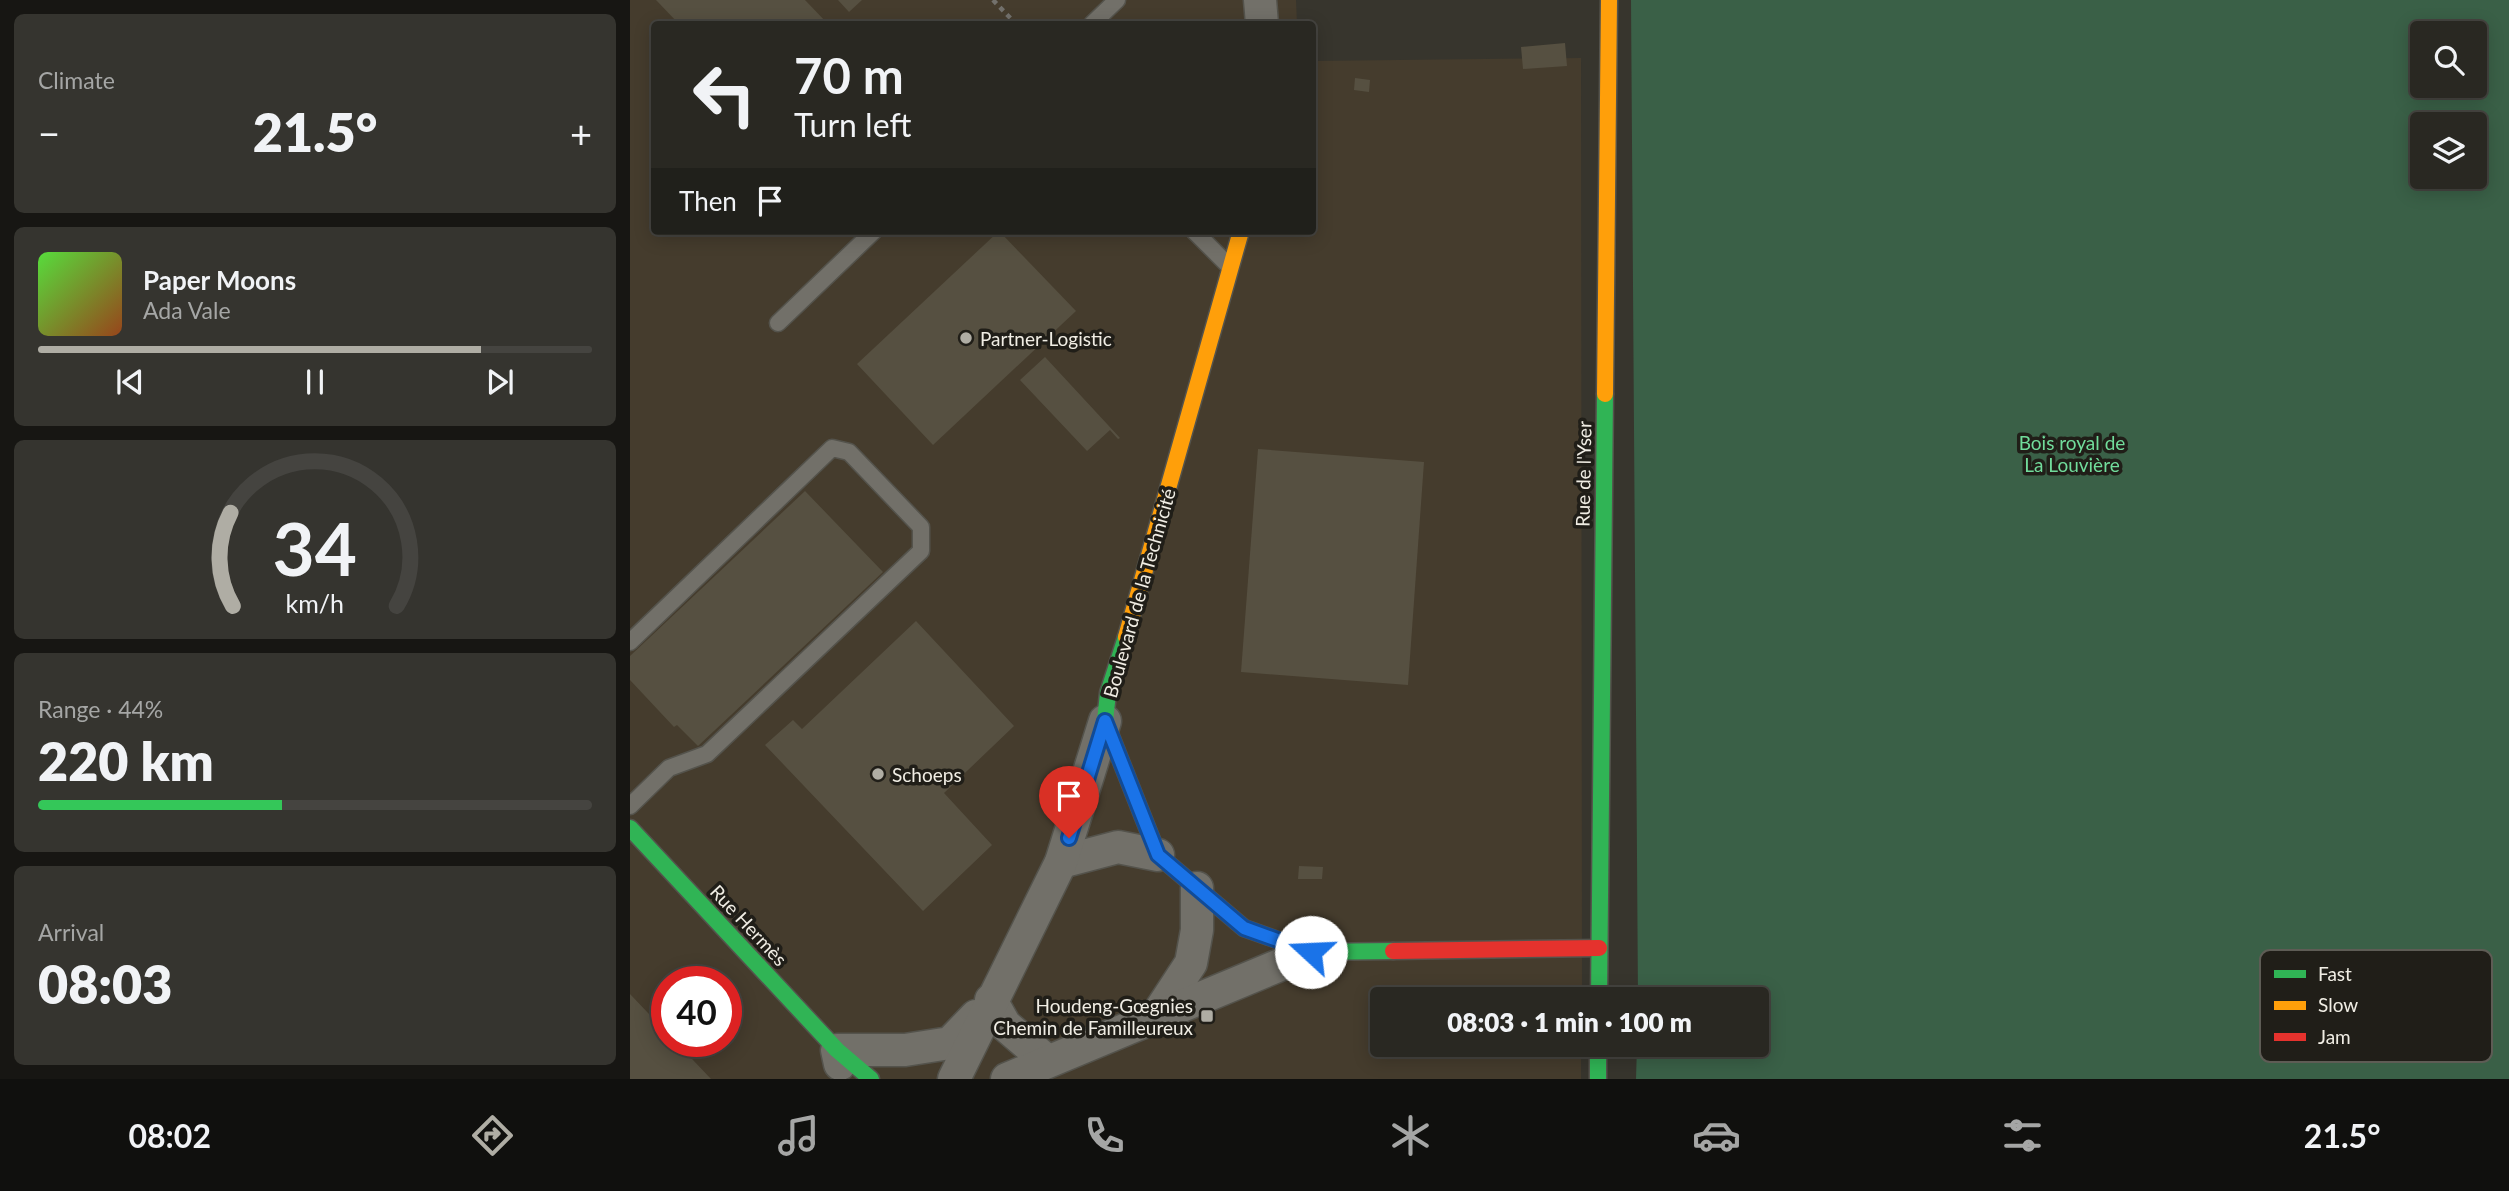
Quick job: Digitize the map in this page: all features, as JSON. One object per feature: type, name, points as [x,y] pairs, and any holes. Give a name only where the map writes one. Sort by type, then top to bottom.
[{"type":"street","points":[[1260,0],[1262,21]]},
{"type":"street","name":"Rue de l'Yser","points":[[1599,987],[1609,0]]},
{"type":"street","name":"Boulevard de la Technicité","points":[[1240,235],[1141,591],[1108,692],[1105,721],[1158,855],[1244,928],[1311,952],[1599,948]]},
{"type":"street","points":[[954,1079],[1061,862],[1105,721]]},
{"type":"street","name":"Rue Hermès","points":[[630,828],[840,1065],[872,1079]]},
{"type":"street","points":[[1061,862],[1118,847],[1158,855]]},
{"type":"street","points":[[1157,1015],[1191,963],[1197,930],[1197,888]]},
{"type":"street","name":"Boulevard de la Technicité","points":[[1007,1079],[1311,952]]},
{"type":"street","points":[[840,1065],[950,1043],[991,1000]]},
{"type":"street","points":[[991,1000],[1005,1025],[1047,1061]]},
{"type":"street","points":[[1598,1057],[1598,1079]]},
{"type":"lane","points":[[1095,21],[1117,0]]},
{"type":"lane","points":[[778,323],[870,235]]},
{"type":"lane","points":[[1198,235],[1231,268]]},
{"type":"lane","points":[[630,642],[832,449],[849,452],[921,527],[921,551],[707,754],[669,768],[630,806]]},
{"type":"path","points":[[993,0],[1013,21]]},
{"type":"shaded area","points":[[630,0],[1296,0],[1297,21],[651,21],[651,235],[1316,235],[1316,61],[1581,58],[1582,987],[1370,987],[1370,1057],[1581,1057],[1581,1079],[630,1079]]},
{"type":"green space","name":"Bois royal de La Louvière","points":[[1631,0],[2509,0],[2509,1079],[1636,1079],[1637,1057],[1769,1057],[1769,987],[1638,987]]},
{"type":"building","points":[[656,0],[805,0],[825,21],[676,21]]},
{"type":"building","points":[[838,0],[862,0],[849,12]]},
{"type":"building","points":[[1565,43],[1567,66],[1523,69],[1521,47]]},
{"type":"building","points":[[1355,78],[1370,80],[1369,92],[1354,90]]},
{"type":"building","name":"Partner-Logistic","points":[[995,235],[1003,235],[1076,311],[933,445],[857,364]]},
{"type":"building","points":[[1045,357],[1120,438],[1110,430],[1087,451],[1020,380]]},
{"type":"building","points":[[1258,449],[1424,462],[1408,685],[1241,672]]},
{"type":"building","points":[[805,491],[883,572],[698,746],[677,725],[674,727],[630,680],[630,656]]},
{"type":"building","name":"Schoeps","points":[[916,621],[1014,726],[944,793],[992,845],[923,911],[765,745],[793,720],[802,729]]},
{"type":"building","points":[[1299,866],[1323,867],[1322,879],[1298,879]]},
{"type":"building","points":[[630,994],[651,1016],[651,1057],[690,1057],[711,1079],[630,1079]]},
{"type":"traffic: fast","points":[[1599,987],[1605,394]]},
{"type":"traffic: fast","points":[[1126,637],[1108,693],[1105,721],[1158,855],[1244,928],[1311,952],[1393,951]]},
{"type":"traffic: fast","points":[[630,828],[837,1050],[871,1079]]},
{"type":"traffic: fast","points":[[1598,1057],[1598,1079]]},
{"type":"traffic: slow","points":[[1605,394],[1609,0]]},
{"type":"traffic: slow","points":[[1126,637],[1240,235]]},
{"type":"traffic: jam","points":[[1393,951],[1599,948]]},
{"type":"place","name":"Partner-Logistic","points":[[966,338]]},
{"type":"place","name":"Schoeps","points":[[878,774]]},
{"type":"place","name":"Houdeng-Gœgnies Chemin de Familleureux","points":[[1207,1016]]},
{"type":"route","points":[[1069,838],[1105,721],[1158,855],[1244,928],[1311,952]]}]
